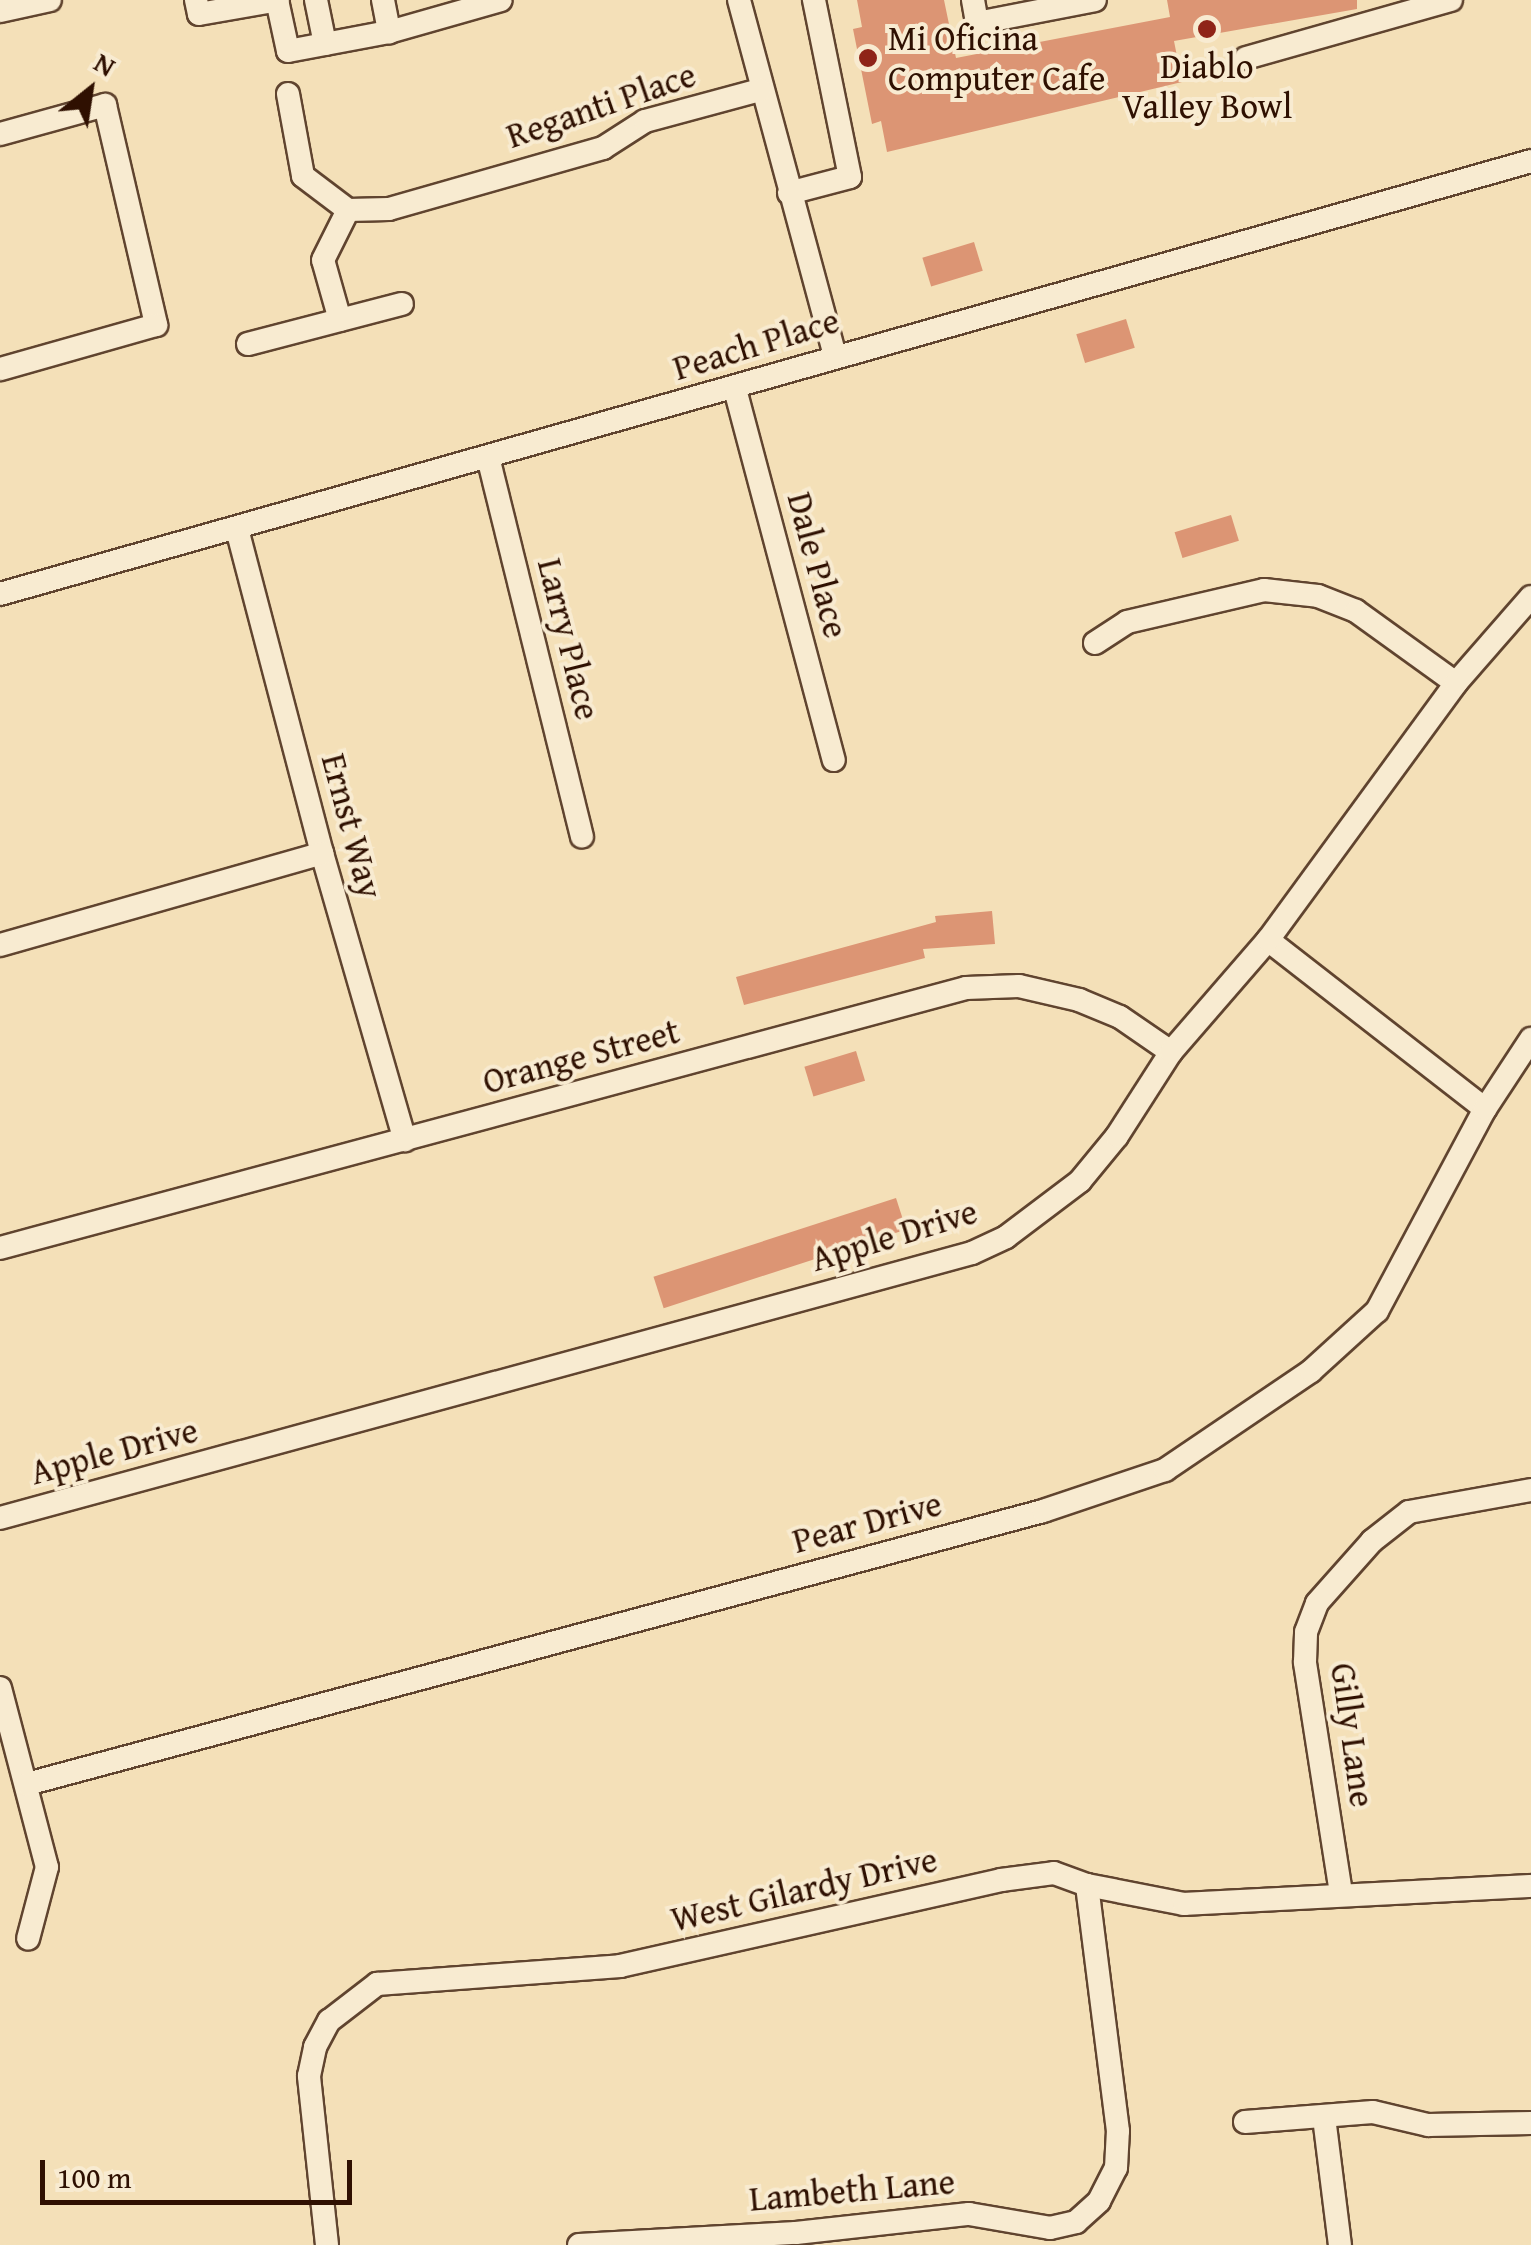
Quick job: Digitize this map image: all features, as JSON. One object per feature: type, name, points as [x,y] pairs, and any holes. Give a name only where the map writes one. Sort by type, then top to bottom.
[{"type":"street","points":[[0,11],[50,0]]},
{"type":"street","points":[[196,0],[198,14],[277,0],[288,51],[389,32],[500,0]]},
{"type":"street","points":[[316,0],[325,44]]},
{"type":"street","points":[[383,0],[389,32]]},
{"type":"street","points":[[738,0],[835,356]]},
{"type":"street","points":[[789,193],[850,177],[814,0]]},
{"type":"street","points":[[973,0],[977,23],[1096,0]]},
{"type":"street","points":[[1246,58],[1451,0]]},
{"type":"street","name":"Reganti Place","points":[[348,210],[389,209],[602,148],[645,121],[760,90]]},
{"type":"street","points":[[288,94],[303,176],[348,210],[322,260],[340,320]]},
{"type":"street","points":[[0,134],[106,105],[156,325],[0,369]]},
{"type":"street","name":"Peach Place","points":[[0,594],[1531,161]]},
{"type":"street","points":[[248,344],[402,304]]},
{"type":"street","name":"Dale Place","points":[[735,389],[834,760]]},
{"type":"street","name":"Larry Place","points":[[488,457],[582,837]]},
{"type":"street","name":"Ernst Way","points":[[237,528],[322,853],[405,1140]]},
{"type":"street","points":[[1096,644],[1127,622],[1264,590],[1318,596],[1356,611],[1456,683]]},
{"type":"street","name":"Apple Drive","points":[[0,1518],[972,1253],[1006,1237],[1080,1181],[1117,1136],[1171,1052],[1268,940],[1456,683],[1531,597]]},
{"type":"street","points":[[0,944],[322,853]]},
{"type":"street","points":[[1268,940],[1485,1109]]},
{"type":"street","name":"Orange Street","points":[[0,1248],[966,988],[1019,986],[1079,1000],[1120,1018],[1171,1052]]},
{"type":"street","name":"Pear Drive","points":[[27,1784],[1043,1510],[1165,1470],[1311,1372],[1377,1311],[1485,1109],[1531,1039]]},
{"type":"street","name":"Gilly Lane","points":[[1341,1893],[1305,1662],[1306,1632],[1317,1603],[1372,1540],[1409,1512],[1531,1490]]},
{"type":"street","points":[[0,1688],[47,1867],[28,1939]]},
{"type":"street","name":"West Gilardy Drive","points":[[326,2245],[309,2076],[315,2046],[329,2021],[348,2002],[377,1984],[620,1966],[1001,1880],[1054,1873],[1088,1886],[1184,1904],[1531,1886]]},
{"type":"street","name":"Lambeth Lane","points":[[579,2245],[796,2233],[968,2214],[1050,2228],[1076,2222],[1100,2201],[1116,2168],[1118,2132],[1088,1886]]},
{"type":"street","points":[[1244,2122],[1373,2112],[1428,2125],[1531,2123]]},
{"type":"street","points":[[1324,2117],[1340,2245]]},
{"type":"building","points":[[857,0],[944,0],[956,58],[1170,17],[1167,0],[1357,0],[1357,9],[1174,41],[1182,82],[887,152],[881,121],[872,124],[853,29],[862,27]]},
{"type":"building","points":[[974,242],[983,271],[931,286],[922,258]]},
{"type":"building","points":[[1126,319],[1135,348],[1085,363],[1076,334]]},
{"type":"building","points":[[1231,515],[1239,541],[1182,558],[1175,532]]},
{"type":"building","points":[[992,911],[995,944],[923,949],[925,958],[744,1005],[736,977],[936,922],[935,916]]},
{"type":"building","points":[[856,1051],[865,1081],[813,1096],[804,1067]]},
{"type":"building","points":[[896,1198],[906,1229],[664,1308],[653,1277]]},
{"type":"place","name":"Diablo Valley Bowl","points":[[1207,29]]},
{"type":"place","name":"Mi Oficina Computer Cafe","points":[[868,58]]}]
